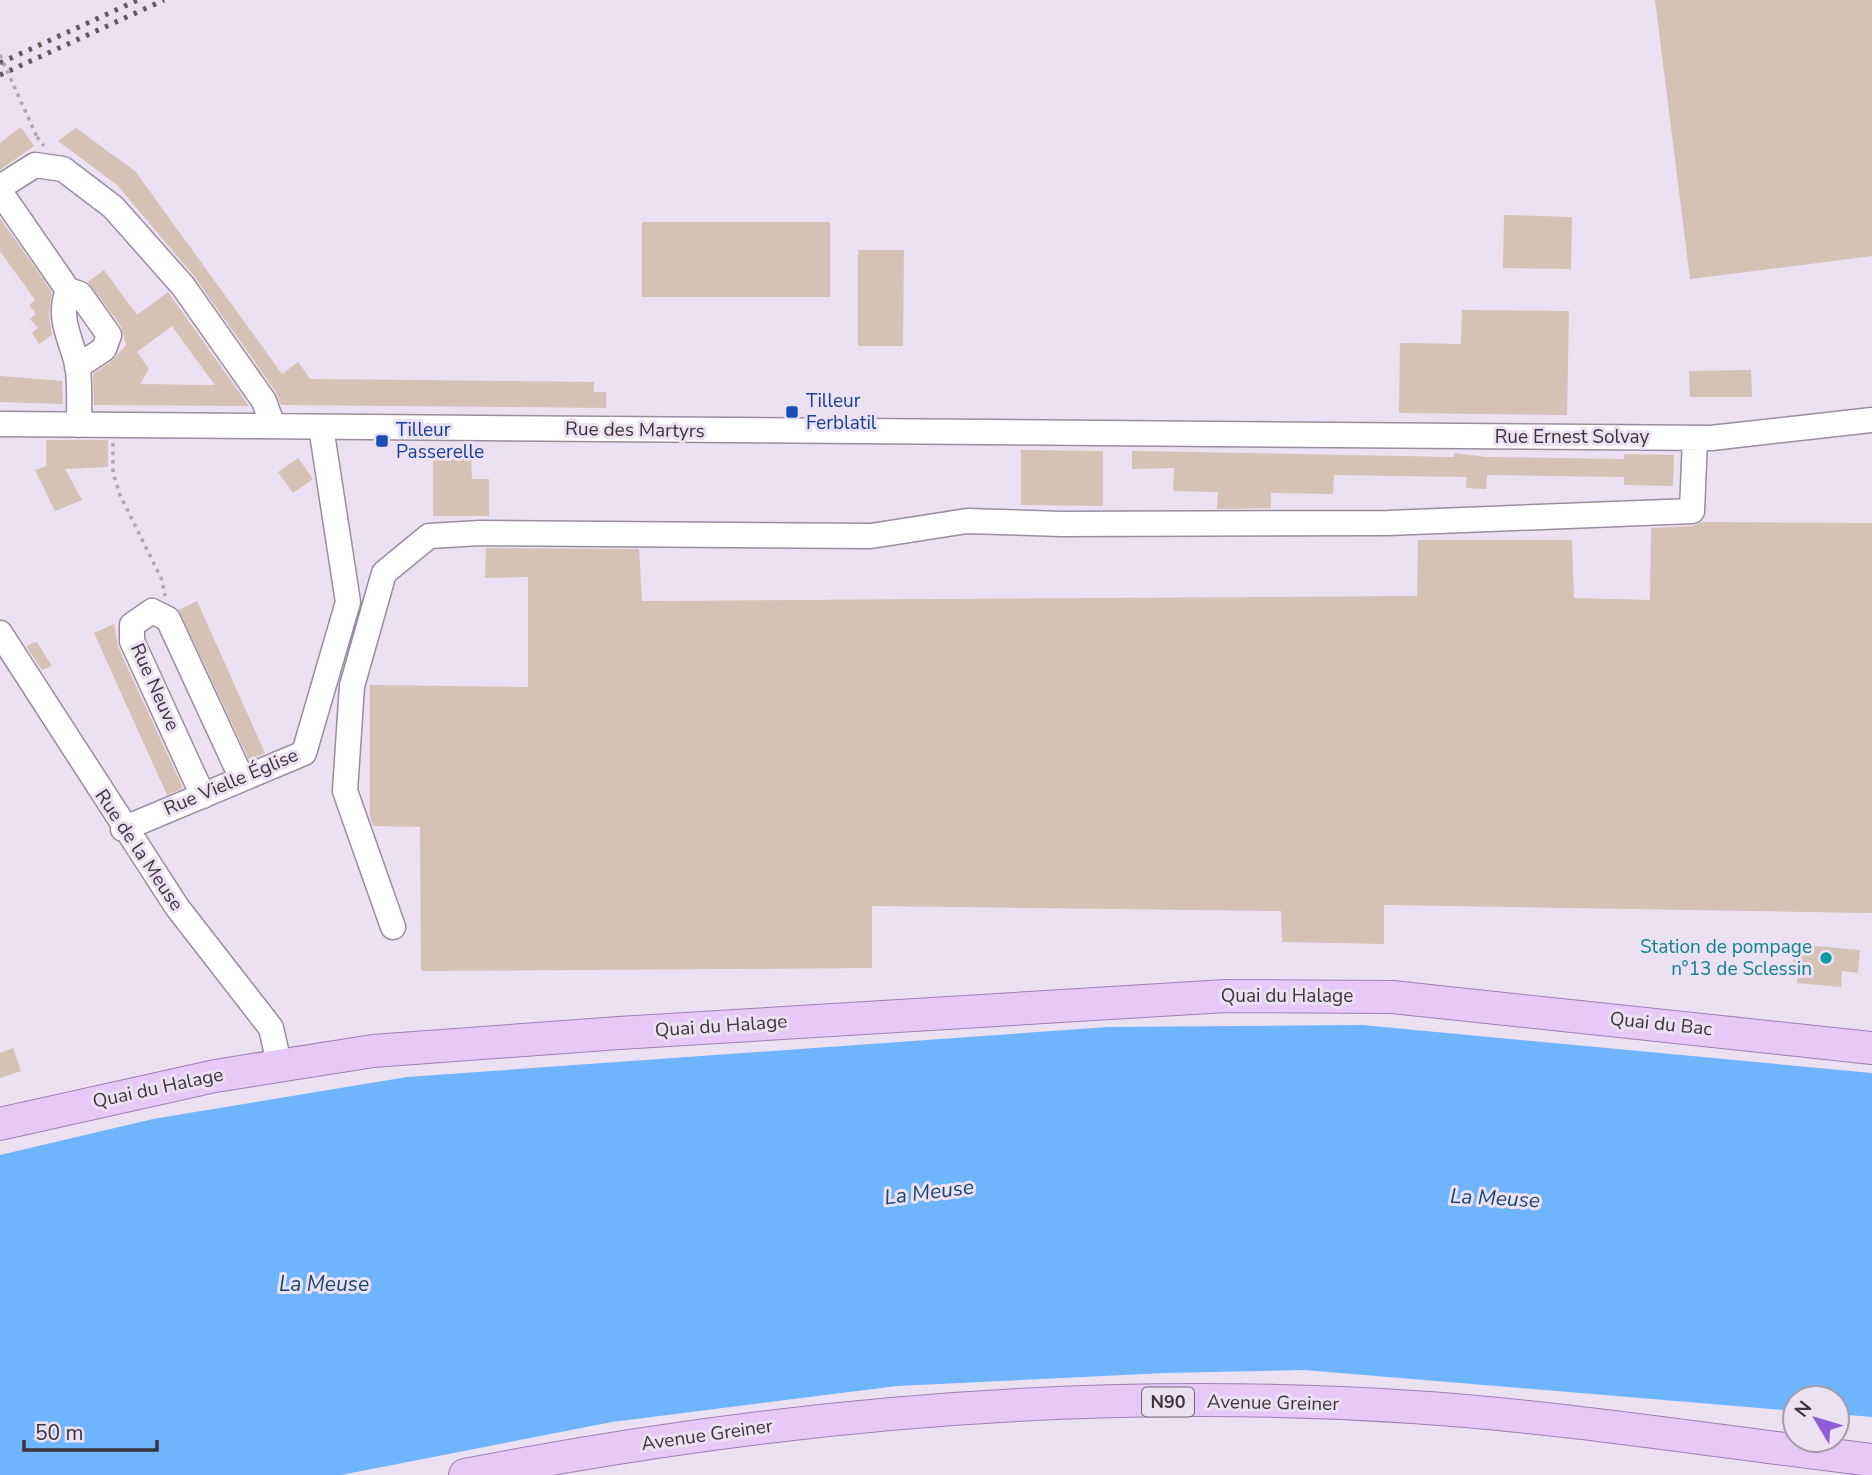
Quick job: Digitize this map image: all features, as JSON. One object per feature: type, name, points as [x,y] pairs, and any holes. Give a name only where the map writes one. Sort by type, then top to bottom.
[{"type":"main road","name":"Quai du Halage","points":[[0,1124],[279,1063],[460,1044],[1199,997],[1338,995],[1449,1002]]},
{"type":"main road","name":"Quai du Bac","points":[[1449,1002],[1872,1048]]},
{"type":"main road","name":"Avenue Greiner","points":[[465,1475],[646,1443],[812,1422],[990,1407],[1152,1402],[1292,1402],[1414,1407],[1872,1460]]},
{"type":"street","points":[[77,367],[104,349],[109,335],[80,294],[68,290],[1,193],[2,186],[35,165],[63,169],[113,207],[183,286],[264,401],[273,426]]},
{"type":"street","points":[[68,290],[64,302],[68,342],[77,367],[79,425]]},
{"type":"street","name":"Rue Ernest Solvay","points":[[1270,434],[1695,438],[1872,420]]},
{"type":"street","name":"Rue des Martyrs","points":[[0,424],[113,427],[1270,434]]},
{"type":"street","name":"Rue Vielle Église","points":[[123,829],[304,753],[348,601],[321,427]]},
{"type":"street","points":[[393,927],[345,791],[352,686],[384,573],[429,536],[480,533],[871,536],[967,521],[1062,524],[1388,523],[1692,511],[1695,438]]},
{"type":"street","name":"Rue Neuve","points":[[203,796],[132,641],[132,625],[152,611],[168,619],[242,779]]},
{"type":"street","name":"Rue de la Meuse","points":[[0,633],[123,829],[177,907],[271,1028],[279,1063]]},
{"type":"path","points":[[0,55],[37,137]]},
{"type":"path","points":[[113,427],[113,473],[162,580],[168,619]]},
{"type":"water","name":"La Meuse","points":[[1362,1025],[1872,1073],[1872,1417],[1851,1415],[1851,1384],[1781,1384],[1781,1410],[1304,1370],[1165,1373],[897,1386],[612,1422],[341,1475],[0,1475],[0,1155],[153,1119],[407,1077],[1108,1027]]},
{"type":"building","points":[[1655,0],[1872,0],[1872,256],[1690,279]]},
{"type":"building","points":[[21,127],[34,146],[0,170],[0,143]]},
{"type":"building","points":[[76,128],[135,171],[282,374],[298,362],[310,379],[594,382],[594,392],[606,392],[606,408],[281,405],[276,392],[194,276],[117,185],[58,141]]},
{"type":"building","points":[[1504,215],[1572,217],[1571,269],[1503,268]]},
{"type":"building","points":[[0,218],[52,292],[49,314],[52,335],[39,344],[32,333],[38,328],[30,319],[36,314],[29,305],[35,300],[0,251]]},
{"type":"building","points":[[642,222],[830,222],[830,297],[642,297]]},
{"type":"building","points":[[858,250],[904,250],[903,346],[858,346]]},
{"type":"building","points":[[104,270],[137,315],[168,292],[249,406],[94,405],[93,374],[112,361],[126,345],[121,326],[88,282]],"holes":[[[172,326],[215,385],[140,384],[149,369],[137,352]]]},
{"type":"building","points":[[1462,310],[1569,311],[1567,415],[1399,413],[1400,343],[1461,344]]},
{"type":"building","points":[[1751,370],[1752,397],[1690,397],[1689,371]]},
{"type":"building","points":[[0,376],[62,381],[63,404],[0,402]]},
{"type":"building","points":[[46,440],[108,440],[108,467],[65,469],[82,500],[55,511],[35,470],[46,466]]},
{"type":"building","points":[[1021,450],[1103,451],[1103,506],[1021,505]]},
{"type":"building","points":[[1132,451],[1454,457],[1454,453],[1487,457],[1624,459],[1624,454],[1674,455],[1673,486],[1624,485],[1624,477],[1487,475],[1486,489],[1466,488],[1467,477],[1334,475],[1333,494],[1271,493],[1271,508],[1217,509],[1218,492],[1173,491],[1174,468],[1132,469]]},
{"type":"building","points":[[298,458],[313,479],[293,493],[278,472]]},
{"type":"building","points":[[471,459],[472,479],[489,479],[489,516],[433,516],[433,460]]},
{"type":"building","points":[[1701,522],[1872,523],[1872,913],[1384,905],[1384,944],[1282,942],[1281,911],[872,906],[872,968],[421,971],[420,827],[373,826],[370,816],[370,685],[528,687],[528,577],[485,578],[486,548],[639,549],[642,601],[1417,596],[1418,540],[1572,540],[1574,598],[1650,600],[1651,528],[1693,526]]},
{"type":"building","points":[[197,601],[265,753],[249,760],[179,610]]},
{"type":"building","points":[[114,624],[118,647],[183,788],[167,795],[94,633]]},
{"type":"building","points":[[37,642],[52,666],[42,670],[26,646]]},
{"type":"building","name":"Station de pompage n°13 de Sclessin","points":[[1795,944],[1860,950],[1858,973],[1842,971],[1841,987],[1797,983],[1798,967],[1792,967]]},
{"type":"building","points":[[13,1048],[21,1071],[0,1078],[0,1053]]},
{"type":"railway","points":[[0,63],[138,0]]},
{"type":"railway","points":[[0,75],[164,0]]},
{"type":"place","name":"Tilleur Ferblatil","points":[[792,412]]},
{"type":"place","name":"Tilleur Passerelle","points":[[382,441]]},
{"type":"place","name":"Station de pompage n°13 de Sclessin","points":[[1826,958]]}]
